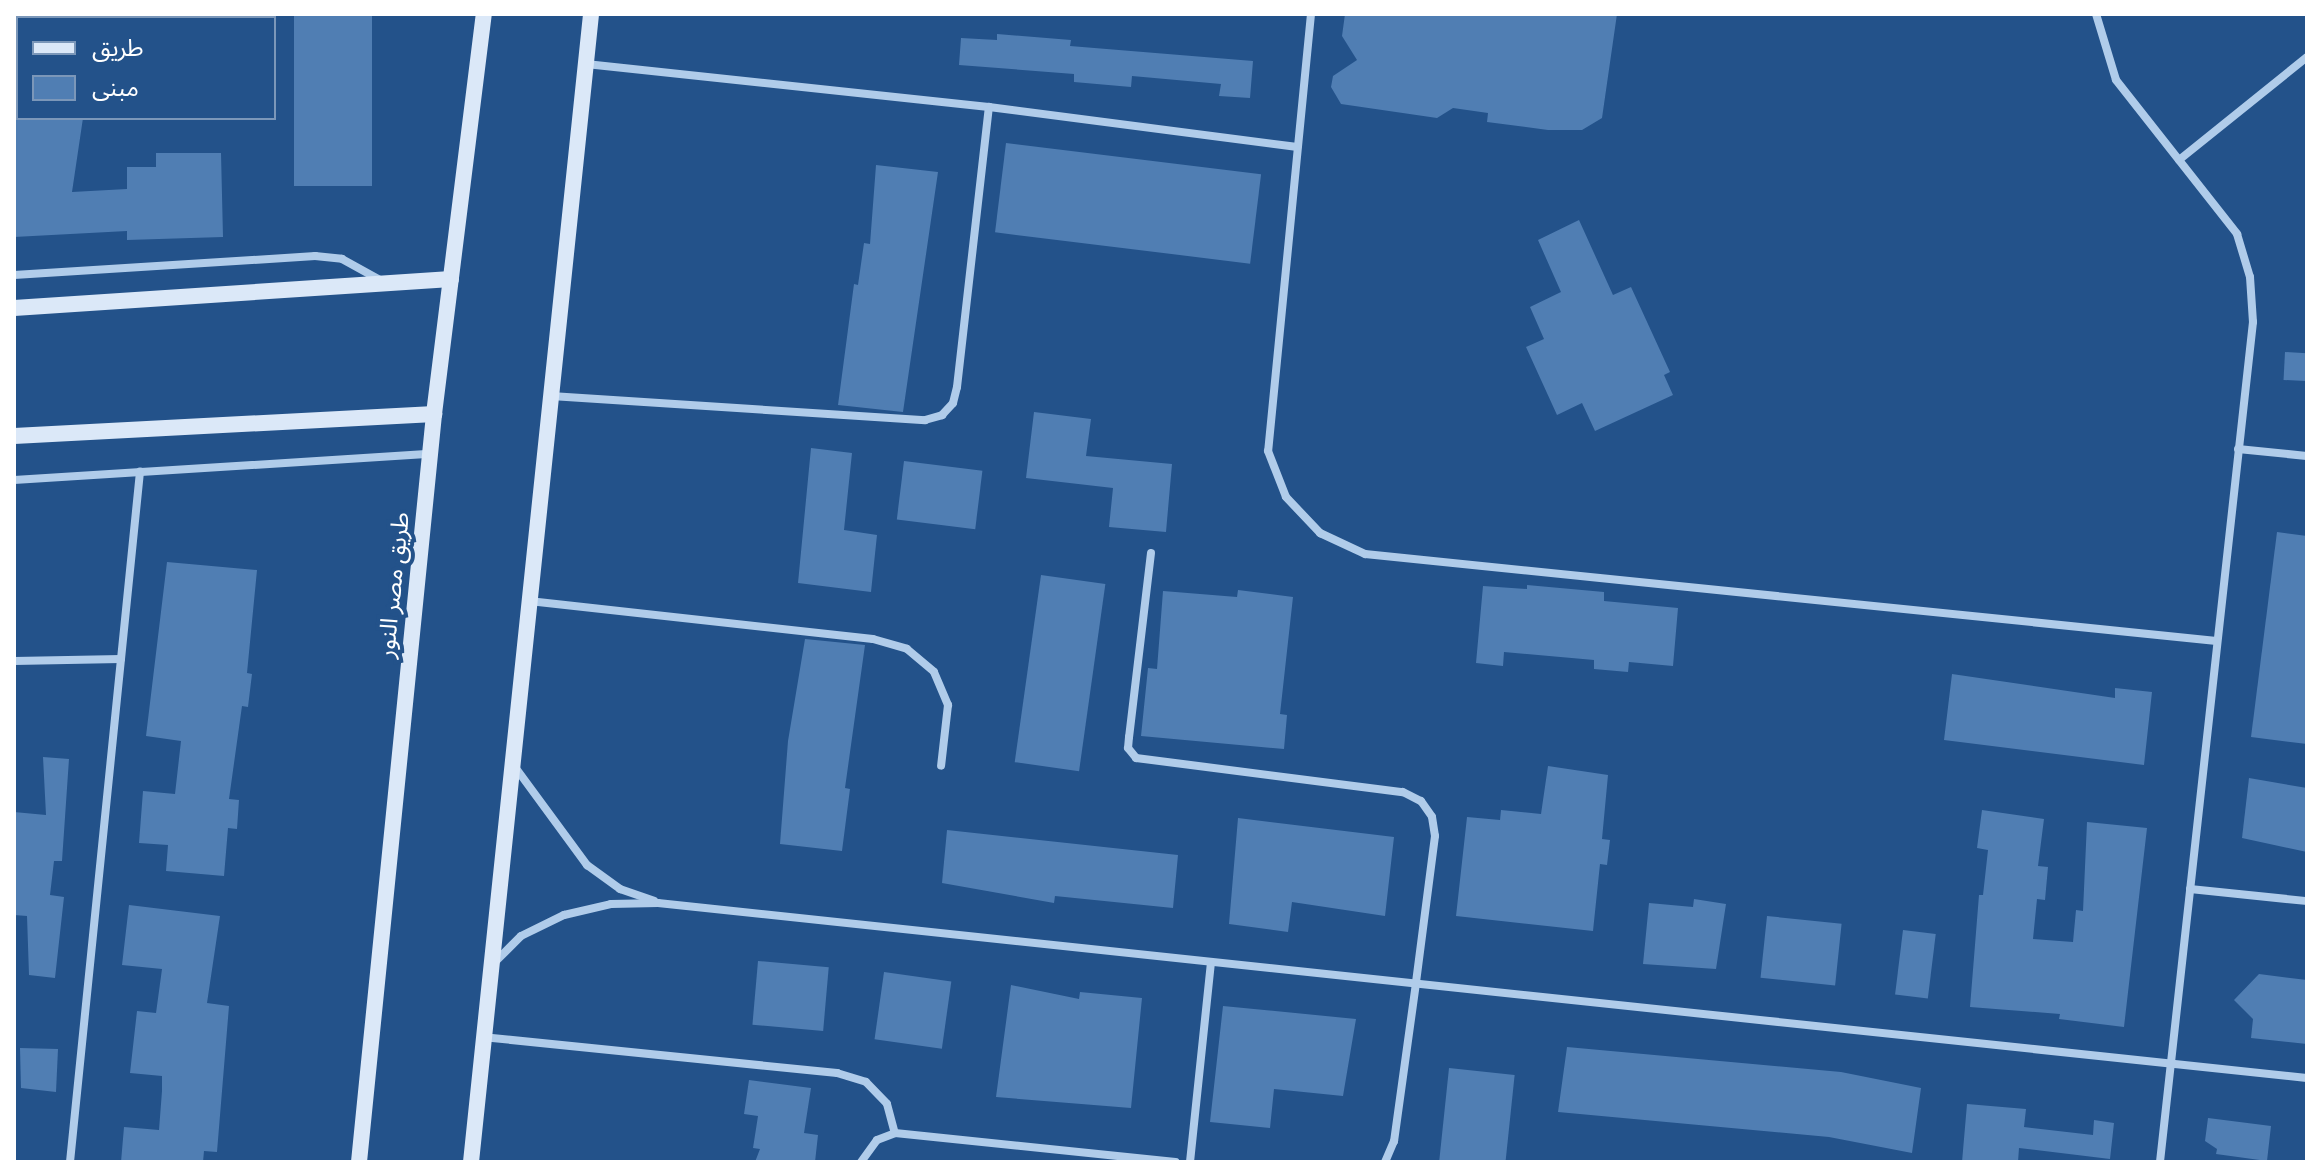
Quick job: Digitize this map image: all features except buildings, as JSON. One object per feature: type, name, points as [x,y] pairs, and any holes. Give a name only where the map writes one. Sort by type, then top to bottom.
[{"type":"street","name":"طريق مصر النور","points":[[359,1162],[434,414],[484,14]]},
{"type":"street","points":[[471,1162],[591,14]]},
{"type":"street","points":[[1311,14],[1268,451],[1286,497],[1320,533],[1365,554],[2217,641]]},
{"type":"street","points":[[2096,14],[2116,80],[2237,234],[2250,277],[2253,322],[2160,1162]]},
{"type":"street","points":[[2179,160],[2307,57]]},
{"type":"street","points":[[586,64],[989,107],[1297,147]]},
{"type":"street","points":[[550,396],[925,420],[942,415],[953,403],[957,387],[989,107]]},
{"type":"street","points":[[14,275],[315,256],[342,259],[386,284]]},
{"type":"street","points":[[14,308],[451,279]]},
{"type":"street","points":[[14,436],[434,414]]},
{"type":"street","points":[[2238,449],[2307,456]]},
{"type":"street","points":[[14,480],[430,454]]},
{"type":"street","points":[[70,1162],[140,472]]},
{"type":"street","points":[[1151,553],[1128,748],[1148,761],[1403,792],[1421,801],[1432,817],[1435,836],[1416,983],[1394,1141],[1385,1162]]},
{"type":"street","points":[[529,601],[873,639],[907,649],[934,672],[948,705],[941,766]]},
{"type":"street","points":[[14,661],[121,659]]},
{"type":"street","points":[[511,763],[587,865],[620,889],[658,903]]},
{"type":"street","points":[[2190,889],[2307,901]]},
{"type":"street","points":[[489,968],[521,936],[564,915],[611,904],[658,903],[2307,1078]]},
{"type":"street","points":[[1190,1162],[1211,962]]},
{"type":"street","points":[[482,1037],[837,1073],[866,1082],[887,1104],[895,1133]]},
{"type":"street","points":[[861,1162],[877,1140],[895,1133],[1176,1162]]}]
